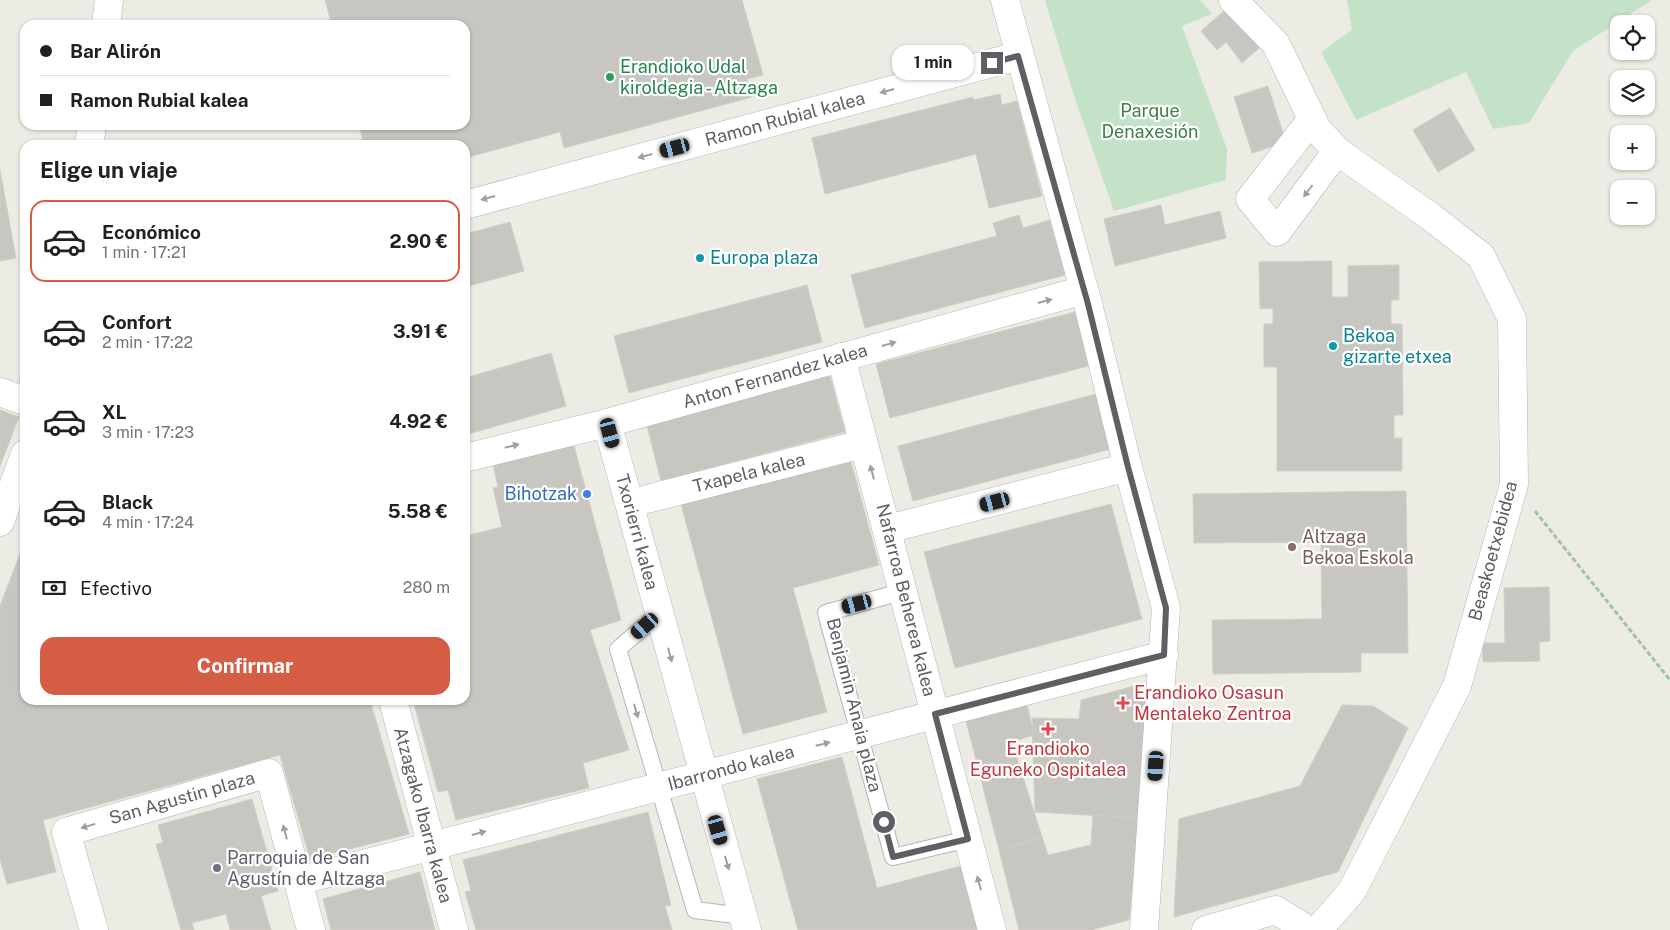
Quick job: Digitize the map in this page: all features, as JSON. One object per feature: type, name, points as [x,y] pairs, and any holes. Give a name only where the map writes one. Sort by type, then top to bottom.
[{"type":"street","points":[[107,20],[109,0]]},
{"type":"street","points":[[1005,0],[1018,56],[1084,290],[1128,467],[1166,608],[1144,930]]},
{"type":"street","name":"Beaskoetxebidea","points":[[1233,0],[1276,44],[1317,129],[1337,152],[1431,217],[1481,256],[1512,319],[1514,484],[1457,686],[1352,891],[1318,930]]},
{"type":"street","name":"Ramon Rubial kalea","points":[[470,204],[1018,56]]},
{"type":"street","points":[[1312,119],[1250,198],[1277,232],[1337,152]]},
{"type":"street","name":"Anton Fernandez kalea","points":[[470,457],[607,423],[1084,290]]},
{"type":"street","name":"Nafarroa Beherea kalea","points":[[841,357],[888,529],[992,930]]},
{"type":"street","points":[[0,392],[20,399]]},
{"type":"street","name":"Txorierri kalea","points":[[607,423],[702,775],[745,923]]},
{"type":"street","name":"Txapela kalea","points":[[646,499],[851,447]]},
{"type":"street","points":[[888,529],[1128,467]]},
{"type":"street","points":[[0,522],[20,468]]},
{"type":"street","name":"Ibarrondo kalea","points":[[298,881],[1164,655]]},
{"type":"street","name":"Atzagako Ibarra kalea","points":[[393,705],[454,930]]},
{"type":"street","name":"San Agustin plaza","points":[[94,930],[66,832],[269,773],[312,930]]},
{"type":"street","points":[[1206,930],[1276,910],[1308,930]]},
{"type":"lane","name":"Benjamin Anaia plaza","points":[[904,591],[826,613],[893,857],[968,839]]},
{"type":"lane","points":[[659,614],[618,649],[695,910],[745,923]]},
{"type":"path","points":[[1544,522],[1670,680]]},
{"type":"green space","name":"Parque Denaxesión","points":[[1045,0],[1200,0],[1212,14],[1182,26],[1227,149],[1226,180],[1114,211],[1073,93]]},
{"type":"green space","points":[[1347,0],[1652,0],[1629,15],[1610,15],[1610,27],[1573,51],[1529,123],[1493,129],[1466,72],[1356,120],[1321,52],[1352,30]]},
{"type":"building","name":"Erandioko Udal kiroldegia - Altzaga","points":[[325,0],[742,0],[763,75],[747,79],[752,97],[564,148],[560,132],[470,157],[470,140],[363,140],[360,130],[470,130],[470,20],[331,20]]},
{"type":"building","points":[[1232,4],[1265,43],[1242,63],[1226,42],[1217,50],[1201,31]]},
{"type":"building","points":[[1268,86],[1284,136],[1279,137],[1281,144],[1252,153],[1234,97]]},
{"type":"building","points":[[1000,94],[1002,105],[1017,101],[1042,196],[989,208],[976,154],[825,194],[812,138],[973,97],[973,100]]},
{"type":"building","points":[[1450,108],[1475,150],[1438,172],[1413,130]]},
{"type":"building","points":[[0,170],[16,258],[0,261]]},
{"type":"building","points":[[1161,205],[1165,225],[1220,211],[1226,238],[1115,266],[1104,219]]},
{"type":"building","points":[[1019,215],[1023,228],[1050,220],[1065,275],[865,328],[851,275],[997,236],[993,223]]},
{"type":"building","points":[[510,222],[524,271],[470,286],[470,233]]},
{"type":"building","name":"Bekoa gizarte etxea","points":[[1332,261],[1332,297],[1348,297],[1348,266],[1399,265],[1399,300],[1391,300],[1391,324],[1402,324],[1403,415],[1394,415],[1394,438],[1402,438],[1402,471],[1277,471],[1277,367],[1264,367],[1264,324],[1273,324],[1273,308],[1260,309],[1259,262]]},
{"type":"building","points":[[807,285],[822,342],[629,393],[614,336]]},
{"type":"building","points":[[1075,312],[1088,366],[890,418],[876,364]]},
{"type":"building","points":[[551,353],[566,406],[470,434],[470,377]]},
{"type":"building","points":[[829,373],[845,432],[661,481],[646,422]]},
{"type":"building","points":[[1096,394],[1111,449],[913,501],[898,446]]},
{"type":"building","points":[[0,410],[19,417],[0,466]]},
{"type":"building","points":[[573,442],[621,620],[590,630],[629,750],[583,763],[589,788],[456,820],[448,790],[438,792],[414,705],[470,705],[470,535],[502,527],[493,488],[498,487],[493,464]]},
{"type":"building","points":[[850,458],[879,565],[793,588],[827,712],[743,734],[681,504]]},
{"type":"building","name":"Altzaga Bekoa Eskola","points":[[1406,491],[1408,653],[1361,653],[1361,672],[1213,674],[1212,620],[1322,619],[1321,542],[1194,543],[1193,494]]},
{"type":"building","points":[[1111,504],[1142,619],[955,668],[924,552]]},
{"type":"building","points":[[20,554],[20,705],[371,705],[409,834],[310,859],[280,755],[43,820],[56,872],[7,884],[0,859],[0,606]]},
{"type":"building","points":[[1549,587],[1550,641],[1539,642],[1540,661],[1483,662],[1482,643],[1505,643],[1504,588]]},
{"type":"building","points":[[1150,682],[1140,818],[1035,812],[1032,718],[1079,719],[1081,700]]},
{"type":"building","points":[[1025,696],[1034,735],[1012,742],[1042,837],[999,850],[964,713]]},
{"type":"building","points":[[1342,705],[1373,706],[1408,728],[1338,872],[1174,917],[1179,819],[1300,786]]},
{"type":"building","points":[[842,757],[877,888],[961,866],[978,930],[798,930],[757,779]]},
{"type":"building","name":"Parroquia de San Agustín de Altzaga","points":[[252,799],[278,891],[261,896],[271,930],[230,930],[226,914],[192,923],[194,930],[181,930],[156,844],[163,843],[158,825]]},
{"type":"building","points":[[648,812],[671,905],[665,906],[672,930],[476,930],[465,892],[471,891],[463,860]]},
{"type":"building","points":[[1093,815],[1140,818],[1129,920],[1091,930],[1019,930],[999,850],[1042,837],[1048,855],[1091,845]]},
{"type":"building","points":[[420,872],[435,930],[331,930],[323,899]]},
{"type":"place","name":"Erandioko Udal kiroldegia - Altzaga","points":[[610,77]]},
{"type":"place","name":"Europa plaza","points":[[700,258]]},
{"type":"place","name":"Bekoa gizarte etxea","points":[[1333,346]]},
{"type":"place","name":"Bihotzak","points":[[587,494]]},
{"type":"place","name":"Altzaga Bekoa Eskola","points":[[1292,547]]},
{"type":"place","name":"Erandioko Osasun Mentaleko Zentroa","points":[[1123,703]]},
{"type":"place","name":"Erandioko Eguneko Ospitalea","points":[[1048,729]]},
{"type":"place","name":"Parroquia de San Agustín de Altzaga","points":[[217,868]]},
{"type":"route","points":[[884,822],[893,857],[968,839],[935,714],[1164,655],[1166,608],[1128,467],[1088,304],[1018,56],[992,63]]}]
